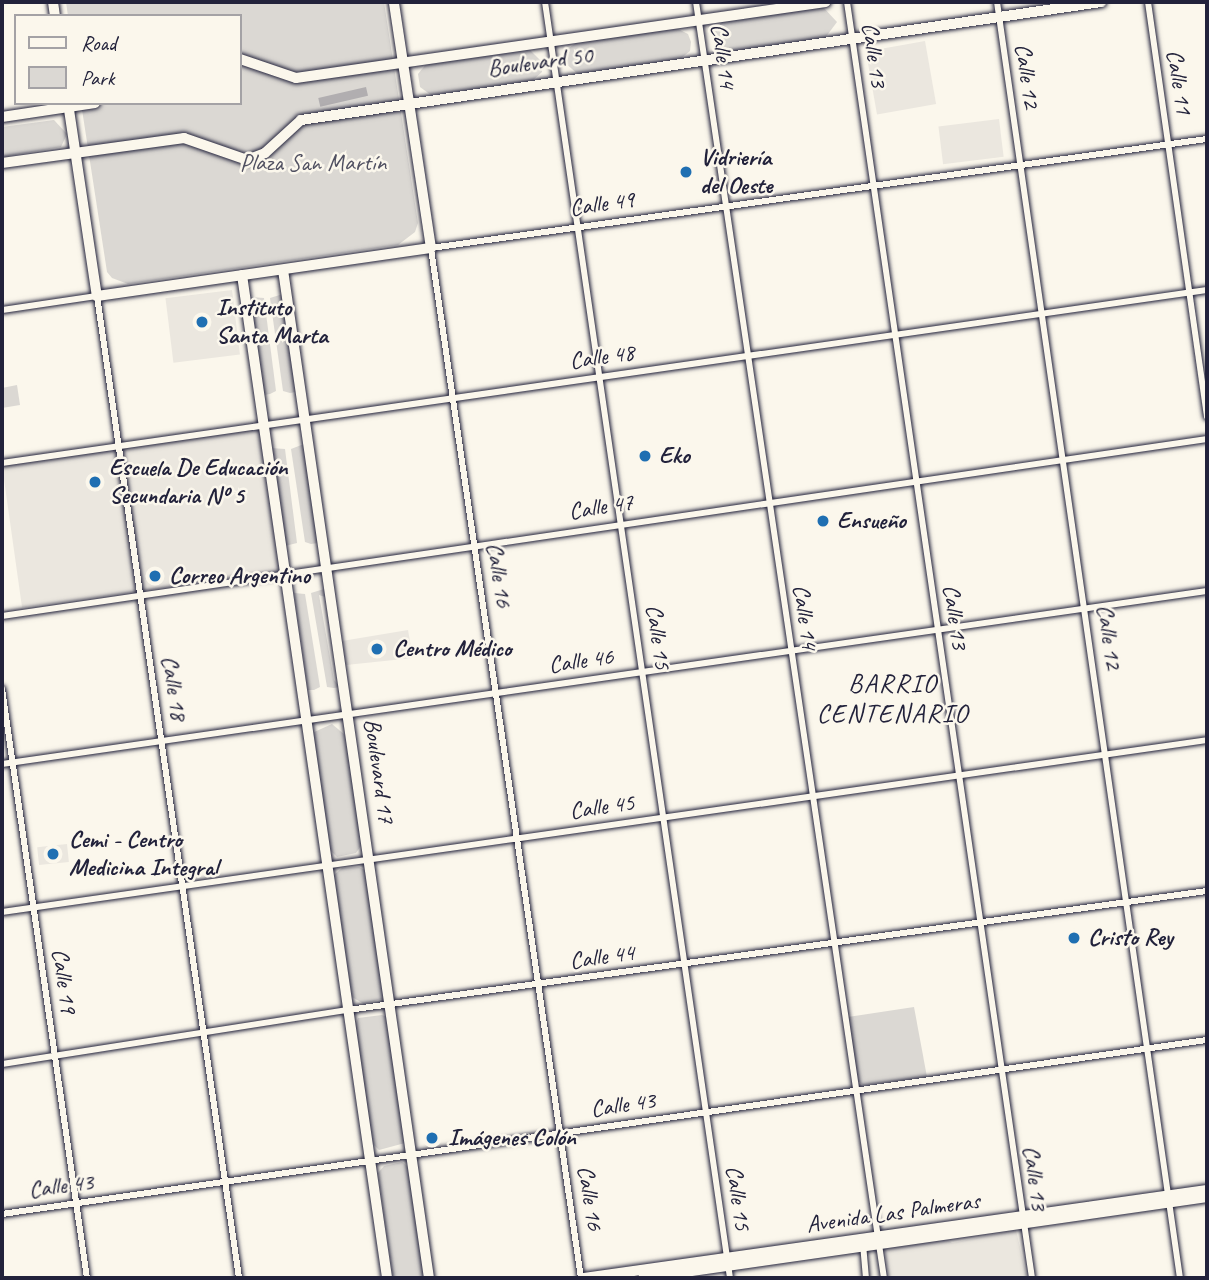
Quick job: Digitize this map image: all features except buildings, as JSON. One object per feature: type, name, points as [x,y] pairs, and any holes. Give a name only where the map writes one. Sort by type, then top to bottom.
[{"type":"main road","name":"Calle 16","points":[[394,2],[431,248]]},
{"type":"main road","name":"Boulevard 50","points":[[242,59],[263,64],[288,78],[826,2]]},
{"type":"main road","name":"Boulevard 50","points":[[2,163],[184,138],[247,160],[265,153],[301,120],[410,101],[1101,2]]},
{"type":"main road","name":"Calle 18","points":[[69,105],[97,296]]},
{"type":"main road","points":[[2,117],[69,105]]},
{"type":"main road","name":"Calle 49","points":[[97,296],[431,248]]},
{"type":"main road","name":"Boulevard 17","points":[[283,270],[350,713],[429,1278]]},
{"type":"main road","points":[[242,275],[387,1278]]},
{"type":"main road","name":"Avenida Las Palmeras","points":[[1168,1199],[1207,1189]]},
{"type":"main road","name":"Avenida Las Palmeras","points":[[583,1278],[727,1262],[1168,1199],[1207,1197]]},
{"type":"main road","name":"Avenida Las Palmeras","points":[[643,1278],[727,1262]]},
{"type":"street","name":"Calle 15","points":[[545,2],[730,1278]]},
{"type":"street","name":"Calle 14","points":[[696,2],[854,1092],[884,1278]]},
{"type":"street","name":"Calle 13","points":[[847,2],[978,925],[1021,1220],[1032,1278]]},
{"type":"street","name":"Calle 12","points":[[997,2],[1180,1278]]},
{"type":"street","name":"Calle 11","points":[[1147,2],[1170,145],[1207,417]]},
{"type":"street","name":"Calle 49","points":[[431,248],[1207,139]]},
{"type":"street","name":"Calle 16","points":[[431,248],[559,1134],[583,1278]]},
{"type":"street","name":"Calle 48","points":[[2,463],[746,354],[1207,290]]},
{"type":"street","name":"Calle 49","points":[[2,310],[97,296]]},
{"type":"street","name":"Calle 18","points":[[97,296],[239,1278]]},
{"type":"street","name":"Calle 47","points":[[2,616],[285,571],[473,547],[1207,439]]},
{"type":"street","name":"Calle 46","points":[[2,764],[1207,591]]},
{"type":"street","name":"Calle 19","points":[[2,689],[87,1278]]},
{"type":"street","name":"Calle 45","points":[[2,912],[1207,740]]},
{"type":"street","name":"Calle 44","points":[[2,1064],[204,1035],[348,1010],[834,946],[1207,891]]},
{"type":"street","name":"Calle 43","points":[[2,1214],[369,1158],[559,1134],[1207,1040]]},
{"type":"street","points":[[863,1242],[866,1278]]},
{"type":"shaded area","points":[[925,41],[936,104],[877,114],[866,51]]},
{"type":"shaded area","points":[[366,87],[368,96],[320,107],[318,98]]},
{"type":"shaded area","points":[[999,119],[1004,157],[943,164],[938,126]]},
{"type":"shaded area","name":"Instituto Santa Marta","points":[[232,290],[240,355],[173,363],[165,298]]},
{"type":"shaded area","points":[[265,425],[285,571],[22,608],[2,462]]},
{"type":"shaded area","name":"Centro Médico","points":[[408,630],[413,658],[346,665],[342,641]]},
{"type":"shaded area","name":"Cemi - Centro Medicina Integral","points":[[67,844],[69,862],[39,865],[37,847]]},
{"type":"shaded area","points":[[1016,1230],[1027,1278],[889,1278],[885,1249],[948,1240],[952,1243]]},
{"type":"green space","name":"Plaza San Martín","points":[[66,2],[384,2],[418,223],[415,232],[398,245],[128,284],[112,278],[107,272],[81,105],[242,105],[242,14],[68,14]]},
{"type":"green space","points":[[823,7],[837,22],[825,38],[727,52],[715,44],[714,30],[722,22]]},
{"type":"green space","points":[[674,27],[688,34],[691,42],[690,51],[680,59],[578,74],[565,63],[566,50],[576,43]]},
{"type":"green space","points":[[529,49],[542,62],[542,72],[532,81],[431,95],[420,87],[418,74],[427,63]]},
{"type":"green space","points":[[54,120],[67,134],[61,147],[2,157],[2,127]]},
{"type":"green space","points":[[283,294],[296,392],[290,393],[283,391],[270,298]]},
{"type":"green space","points":[[250,297],[264,298],[276,391],[270,394],[264,395]]},
{"type":"green space","points":[[17,385],[20,405],[2,408],[2,388]]},
{"type":"green space","points":[[304,444],[318,543],[311,544],[305,542],[291,449]]},
{"type":"green space","points":[[271,448],[285,449],[297,543],[285,546]]},
{"type":"green space","points":[[324,589],[325,597],[319,595],[334,680],[340,687],[334,688],[327,687],[311,593]]},
{"type":"green space","points":[[294,593],[305,594],[320,687],[314,690],[308,690]]},
{"type":"green space","points":[[332,724],[345,735],[363,843],[356,853],[337,857],[330,850],[312,733]]},
{"type":"green space","points":[[359,867],[365,870],[385,998],[364,1004],[352,997],[334,875],[342,868]]},
{"type":"green space","points":[[914,1007],[927,1077],[863,1085],[858,1081],[848,1017]]},
{"type":"green space","points":[[382,1015],[387,1017],[405,1143],[379,1150],[371,1142],[355,1026],[358,1018]]},
{"type":"green space","points":[[402,1162],[410,1168],[427,1278],[393,1278],[378,1173],[384,1166]]},
{"type":"place","name":"Vidriería del Oeste","points":[[686,172]]},
{"type":"place","name":"Instituto Santa Marta","points":[[202,322]]},
{"type":"place","name":"Eko","points":[[645,456]]},
{"type":"place","name":"Escuela De Educación Secundaria Nº 5","points":[[95,482]]},
{"type":"place","name":"Ensueño","points":[[823,521]]},
{"type":"place","name":"Correo Argentino","points":[[155,576]]},
{"type":"place","name":"Centro Médico","points":[[377,649]]},
{"type":"place","name":"Cemi - Centro Medicina Integral","points":[[53,854]]},
{"type":"place","name":"Cristo Rey","points":[[1074,938]]},
{"type":"place","name":"Imágenes Colón","points":[[432,1138]]},
{"type":"district","name":"BARRIO CENTENARIO","points":[[893,699]]}]
